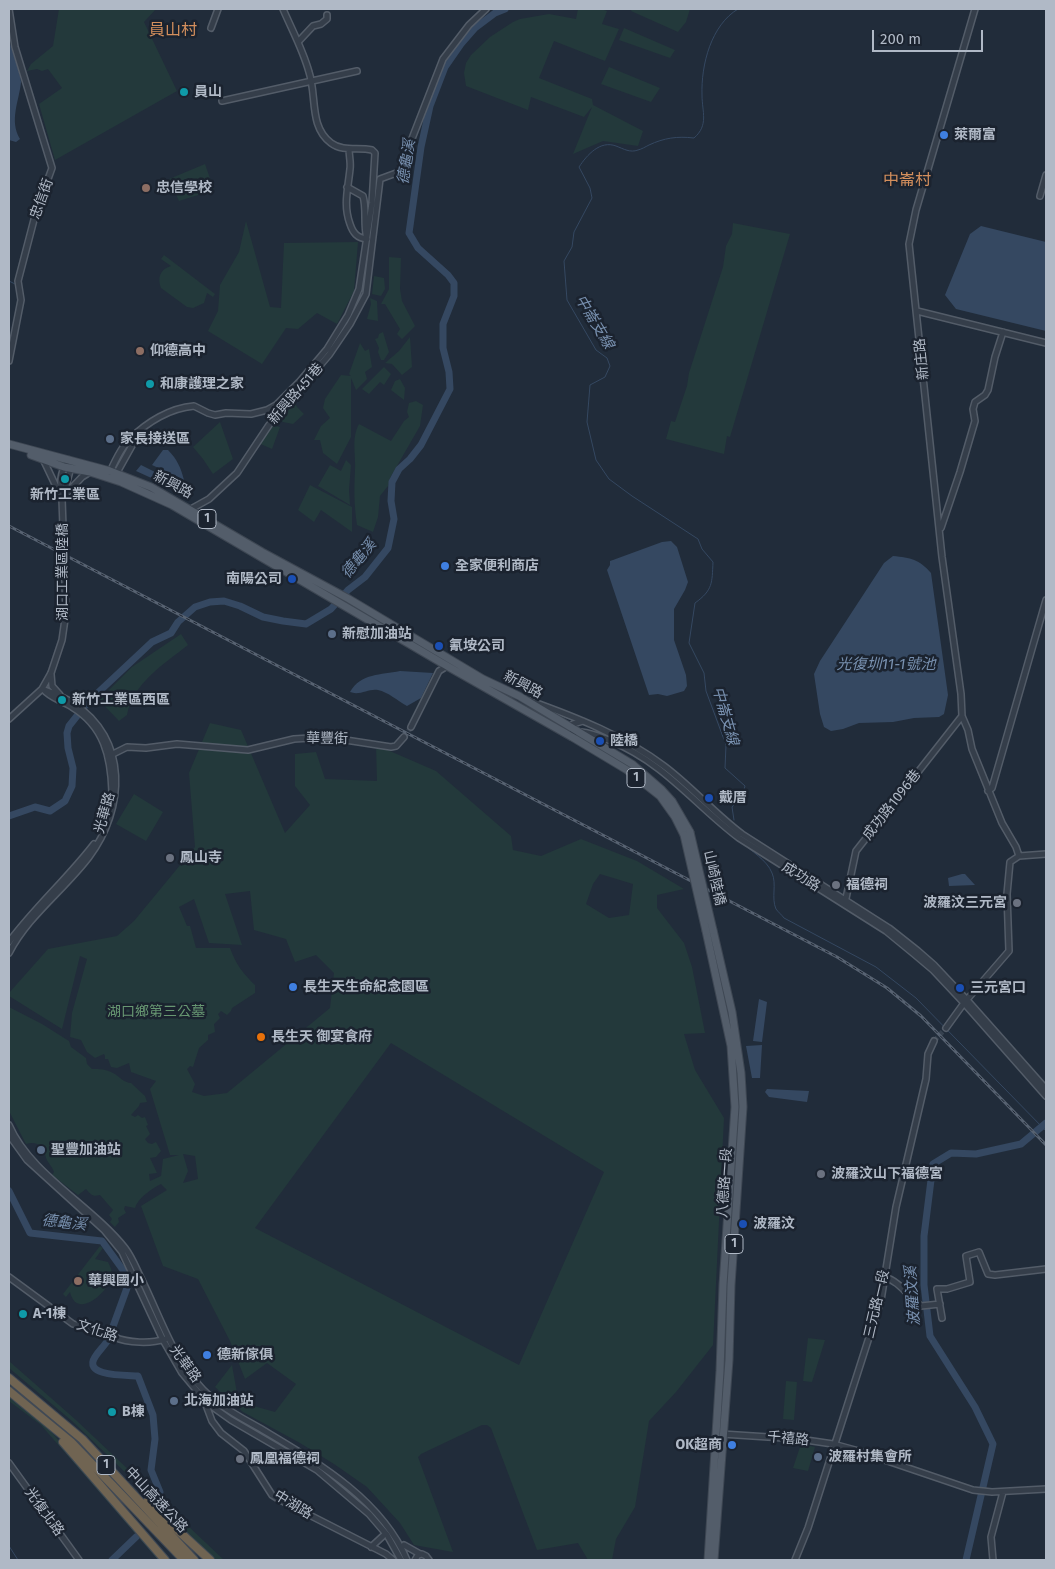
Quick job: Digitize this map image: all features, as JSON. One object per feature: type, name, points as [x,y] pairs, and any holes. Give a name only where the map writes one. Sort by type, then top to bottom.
[{"type":"highway","name":"中山高速公路","points":[[9,1378],[82,1440],[194,1560]]},
{"type":"highway","name":"中山高速公路","points":[[9,1391],[71,1442],[184,1560]]},
{"type":"highway","points":[[44,1419],[165,1560]]},
{"type":"highway","points":[[82,1440],[210,1560]]},
{"type":"main road","name":"新興路","points":[[9,444],[70,460],[151,486],[336,597],[346,607],[572,737]]},
{"type":"main road","name":"新興路","points":[[9,448],[43,458],[64,467],[112,475],[172,505],[336,597],[349,599],[483,679],[519,696],[581,732]]},
{"type":"main road","name":"1","points":[[581,732],[632,764],[662,790],[680,814],[687,834]]},
{"type":"main road","name":"1","points":[[572,737],[627,770],[660,796],[687,834]]},
{"type":"main road","name":"山崎陸橋","points":[[687,834],[710,931]]},
{"type":"main road","name":"八德路一段","points":[[710,931],[731,1046],[735,1107],[723,1285],[720,1433],[714,1560]]},
{"type":"main road","name":"八德路一段","points":[[708,1560],[720,1433]]},
{"type":"street","points":[[211,28],[218,9]]},
{"type":"street","points":[[112,475],[134,442],[134,436],[151,422],[181,408],[194,406],[215,415],[226,413],[241,415],[267,410],[276,405],[300,381],[327,349],[348,314],[359,289],[372,203],[375,153],[372,150],[349,149],[332,144],[321,132],[315,115],[314,88],[298,42],[283,9]]},
{"type":"street","name":"新興路451巷","points":[[191,510],[209,499],[237,473],[269,425],[340,340],[366,294],[380,179],[399,172],[443,59],[469,25],[486,9]]},
{"type":"street","name":"新庄路","points":[[975,9],[910,232],[909,244],[962,716],[988,791],[1002,824],[1016,847],[1019,856]]},
{"type":"street","name":"忠信街","points":[[9,12],[15,47],[52,168],[36,212],[18,281],[21,300],[9,361]]},
{"type":"street","points":[[298,42],[312,26],[324,22],[327,19],[327,15]]},
{"type":"street","points":[[222,101],[357,71]]},
{"type":"street","points":[[349,149],[351,167],[347,186],[346,214],[354,234],[367,239]]},
{"type":"street","points":[[1040,196],[1046,175]]},
{"type":"street","points":[[347,186],[363,196],[366,206],[364,222],[367,239]]},
{"type":"street","points":[[917,311],[1046,343]]},
{"type":"street","points":[[940,531],[975,421],[973,409],[975,402],[985,396],[988,390],[1003,332]]},
{"type":"street","points":[[43,458],[62,499]]},
{"type":"street","points":[[64,467],[70,460]]},
{"type":"street","points":[[62,499],[72,469],[70,460]]},
{"type":"street","name":"湖口工業區陸橋","points":[[9,719],[42,688],[51,673],[62,640],[66,612],[60,481],[64,467]]},
{"type":"street","points":[[62,499],[82,477],[90,472]]},
{"type":"street","points":[[988,791],[992,788],[1046,600]]},
{"type":"street","points":[[412,727],[439,671],[447,666]]},
{"type":"street","points":[[51,673],[54,689],[63,697]]},
{"type":"street","name":"光華路","points":[[9,953],[34,918],[72,877],[103,836],[116,798],[116,767],[97,730],[81,711],[63,697],[42,688]]},
{"type":"street","name":"光華路","points":[[42,688],[48,696],[81,711]]},
{"type":"street","name":"成功路","points":[[519,696],[583,721],[630,743],[656,760],[693,790],[729,824],[886,931],[933,970],[966,1002],[1046,1088]]},
{"type":"street","name":"成功路1096巷","points":[[845,902],[856,851],[962,716]]},
{"type":"street","points":[[581,732],[572,737],[574,724],[583,721]]},
{"type":"street","name":"成功路","points":[[581,732],[590,733],[628,749],[652,764],[673,780],[720,824],[739,838],[845,902]]},
{"type":"street","name":"華豐街","points":[[111,755],[127,748],[178,744],[248,750],[294,739],[326,736],[396,746],[404,737]]},
{"type":"street","name":"光華路","points":[[9,942],[30,914],[92,847],[101,834],[100,828],[112,797],[111,755]]},
{"type":"street","points":[[946,1028],[1009,951],[1007,894],[1010,862],[1019,856],[1046,854]]},
{"type":"street","name":"成功路","points":[[966,1002],[1046,1096]]},
{"type":"street","name":"三元路一段","points":[[795,1560],[808,1528],[833,1444],[881,1300],[896,1207],[926,1078],[928,1054],[934,1040]]},
{"type":"street","name":"光華路","points":[[9,1125],[28,1159]]},
{"type":"street","name":"光華路","points":[[9,1135],[28,1159],[104,1230],[122,1252],[184,1372],[207,1403],[231,1420],[317,1470],[369,1514],[387,1534],[401,1560]]},
{"type":"street","points":[[942,1318],[937,1289],[946,1290],[970,1282],[966,1256],[972,1253],[980,1252],[988,1274],[996,1275],[1046,1269]]},
{"type":"street","points":[[884,1277],[890,1278],[902,1286],[913,1300],[921,1306],[940,1304]]},
{"type":"street","name":"文化路","points":[[9,1278],[73,1324],[84,1328],[100,1330],[114,1338],[125,1340],[151,1341],[167,1338]]},
{"type":"street","name":"光華路","points":[[184,1372],[230,1410],[320,1464],[347,1486],[391,1531],[407,1560]]},
{"type":"street","points":[[207,1403],[212,1397]]},
{"type":"street","name":"中湖路","points":[[207,1403],[212,1421],[221,1433],[244,1451],[272,1495],[386,1554],[393,1560]]},
{"type":"street","name":"千禧路","points":[[720,1433],[799,1439],[833,1444],[973,1490],[1003,1492]]},
{"type":"street","name":"光復北路","points":[[9,1463],[79,1560]]},
{"type":"street","points":[[993,1560],[991,1537],[1003,1492],[1046,1489]]},
{"type":"street","points":[[371,1547],[383,1536]]},
{"type":"street","points":[[404,1545],[426,1556],[429,1560]]},
{"type":"street","points":[[413,1560],[420,1554]]},
{"type":"green space","points":[[59,9],[156,9],[144,22],[177,91],[55,160],[39,104],[62,88],[48,69],[27,71],[31,64],[53,46]]},
{"type":"green space","points":[[578,9],[601,9],[607,11],[602,24],[619,29],[605,61],[554,41],[539,78],[592,99],[593,105],[643,131],[638,146],[603,141],[573,154],[592,107],[584,117],[531,97],[528,110],[466,86],[464,73],[466,63],[471,55],[490,37],[520,19],[549,14],[576,19]]},
{"type":"green space","points":[[632,9],[690,9],[686,22],[678,32],[631,11]]},
{"type":"green space","points":[[624,28],[675,50],[670,58],[619,40]]},
{"type":"green space","points":[[609,67],[660,88],[651,102],[601,84]]},
{"type":"green space","points":[[205,164],[214,190],[179,201],[169,179]]},
{"type":"green space","points":[[246,221],[270,307],[281,308],[284,243],[358,242],[354,291],[337,324],[317,313],[298,329],[286,328],[262,364],[208,331],[218,311],[220,285],[239,252]]},
{"type":"green space","points":[[733,223],[790,234],[730,437],[727,436],[724,454],[666,439],[671,421],[675,422],[687,386],[689,373],[723,267],[726,246],[732,234]]},
{"type":"green space","points":[[164,255],[215,294],[213,297],[207,293],[204,303],[193,308],[187,307],[161,288],[160,274],[164,269],[171,266],[161,259]]},
{"type":"green space","points":[[389,257],[401,258],[400,289],[402,301],[415,326],[402,339],[397,334],[400,329],[385,304],[381,304],[389,289]]},
{"type":"green space","points":[[374,276],[384,278],[385,289],[381,296],[372,294]]},
{"type":"green space","points":[[370,298],[377,301],[378,321],[367,319],[371,304]]},
{"type":"green space","points":[[383,332],[389,352],[384,360],[381,360],[375,339]]},
{"type":"green space","points":[[410,337],[412,367],[402,375],[392,364],[385,363],[399,351]]},
{"type":"green space","points":[[360,343],[365,351],[369,349],[372,367],[365,372],[367,379],[356,390],[351,378],[351,437],[337,464],[323,453],[320,440],[314,440],[321,426],[330,418],[323,408],[325,399],[341,375],[351,376],[349,374]]},
{"type":"green space","points":[[384,367],[391,374],[384,385],[380,382],[369,394],[362,389]]},
{"type":"green space","points":[[400,379],[405,388],[404,400],[391,390],[395,381]]},
{"type":"green space","points":[[292,397],[297,407],[304,414],[293,424],[273,420]]},
{"type":"green space","points":[[416,401],[423,405],[420,426],[390,478],[388,486],[380,496],[378,517],[373,532],[357,525],[354,491],[355,435],[359,424],[391,441],[404,421],[409,417],[407,412],[409,403]]},
{"type":"green space","points":[[220,422],[233,459],[213,474],[193,447]]},
{"type":"green space","points":[[269,425],[280,427],[272,449],[256,442]]},
{"type":"green space","points":[[346,460],[351,465],[350,505],[318,486],[330,465],[341,471]]},
{"type":"green space","points":[[310,485],[352,507],[352,532],[321,510],[314,522],[298,510]]},
{"type":"green space","points":[[181,634],[188,645],[151,675],[136,693],[127,715],[119,721],[99,700],[132,667]]},
{"type":"green space","name":"湖口鄉第三公墓","points":[[210,723],[241,730],[285,833],[310,805],[295,786],[295,754],[316,752],[325,779],[377,781],[376,745],[436,771],[511,836],[513,850],[541,856],[581,839],[637,861],[684,889],[657,895],[657,908],[684,943],[692,967],[705,1033],[684,1034],[695,1070],[724,1118],[713,1345],[676,1392],[649,1421],[635,1507],[616,1539],[612,1560],[588,1560],[578,1543],[537,1550],[491,1428],[487,1425],[482,1425],[418,1457],[453,1552],[414,1545],[400,1523],[367,1487],[300,1443],[243,1412],[215,1387],[232,1365],[237,1393],[250,1405],[275,1412],[296,1384],[267,1363],[245,1379],[230,1341],[198,1279],[163,1266],[141,1206],[167,1190],[161,1184],[145,1194],[135,1208],[125,1206],[126,1213],[118,1218],[119,1222],[115,1227],[110,1222],[112,1219],[109,1215],[113,1210],[100,1195],[92,1195],[86,1189],[78,1195],[52,1175],[54,1172],[40,1146],[31,1143],[26,1144],[9,1111],[9,1007],[69,1041],[71,1047],[86,1058],[87,1064],[92,1069],[113,1073],[124,1081],[131,1083],[145,1096],[147,1102],[140,1103],[131,1115],[145,1117],[148,1125],[146,1126],[150,1134],[145,1139],[148,1143],[156,1142],[161,1151],[156,1157],[150,1158],[157,1173],[149,1174],[150,1181],[161,1176],[163,1159],[179,1155],[170,1155],[150,1089],[156,1081],[131,1072],[129,1063],[117,1068],[111,1067],[104,1054],[95,1058],[87,1052],[81,1040],[70,1037],[72,1013],[87,959],[80,956],[62,1029],[9,996],[9,993],[48,949],[117,936],[134,921],[195,847],[189,773]],"holes":[[[600,874],[633,884],[629,915],[609,918],[586,904],[593,884]],[[250,891],[254,930],[286,939],[295,962],[316,955],[334,973],[330,1008],[227,1093],[204,1096],[192,1092],[195,1084],[187,1069],[190,1066],[193,1067],[199,1048],[208,1040],[208,1035],[215,1032],[214,1024],[220,1018],[218,1014],[221,1011],[227,1015],[232,1008],[255,993],[255,985],[240,968],[230,948],[196,948],[190,926],[187,926],[179,907],[194,899],[209,943],[242,945],[225,894]],[[391,1043],[604,1172],[519,1365],[255,1228]],[[183,1154],[195,1156],[198,1179],[183,1183],[188,1171]]]},
{"type":"green space","points":[[134,794],[163,812],[146,841],[116,824]]},
{"type":"green space","points":[[100,1246],[103,1248],[95,1259],[108,1262],[112,1272],[110,1280],[101,1294],[94,1300],[80,1304],[74,1300],[70,1292],[66,1297],[63,1294]]},
{"type":"green space","points":[[808,1338],[825,1340],[812,1382],[803,1381]]},
{"type":"green space","points":[[9,1361],[76,1420],[224,1560],[216,1560],[72,1421],[9,1368]]},
{"type":"green space","points":[[786,1381],[797,1382],[794,1420],[783,1419]]},
{"type":"green space","points":[[9,1394],[42,1421],[162,1560],[158,1560],[41,1425],[9,1401]]},
{"type":"green space","points":[[801,1444],[815,1447],[808,1471],[793,1468]]},
{"type":"water","points":[[9,41],[21,82],[15,118],[15,125],[20,139],[16,142],[9,140]]},
{"type":"water","points":[[981,226],[1046,242],[1046,331],[956,309],[945,295],[970,234]]},
{"type":"water","points":[[163,450],[168,450],[174,457],[184,480],[152,465]]},
{"type":"water","points":[[141,465],[185,487],[182,492],[136,471]]},
{"type":"water","points":[[671,541],[677,547],[688,582],[674,609],[674,640],[686,675],[687,686],[684,691],[667,696],[649,695],[607,570],[610,561],[662,542]]},
{"type":"water","name":"光復圳11-1號池","points":[[893,556],[914,560],[931,573],[948,695],[944,714],[939,717],[914,718],[893,722],[859,723],[831,731],[824,727],[820,714],[814,674],[820,661],[884,563]]},
{"type":"water","points":[[400,671],[433,673],[421,698],[407,706],[378,690],[350,692],[360,681],[366,678]]},
{"type":"water","points":[[965,874],[975,885],[949,886],[948,878]]},
{"type":"water","points":[[759,999],[767,1002],[762,1042],[753,1041]]},
{"type":"water","points":[[762,1045],[760,1078],[752,1078],[746,1046]]},
{"type":"water","points":[[767,1089],[809,1091],[807,1102],[769,1097],[765,1092]]},
{"type":"waterway","name":"德龜溪","points":[[9,816],[35,807],[50,811],[65,801],[72,786],[73,768],[68,748],[67,733],[69,726],[88,702],[152,642],[171,633],[178,622],[195,607],[210,602],[224,601],[263,617],[306,624],[331,609],[348,590],[365,577],[388,548],[394,519],[391,501],[392,482],[399,469],[421,445],[450,389],[449,372],[443,348],[443,324],[454,296],[454,283],[448,275],[418,248],[409,233],[421,147],[430,106],[445,67],[475,28],[495,13],[505,9]]},
{"type":"waterway","name":"中崙支線","points":[[734,820],[732,807],[742,796],[745,786],[725,768],[726,745],[706,691],[704,673],[689,643],[695,603],[705,594],[710,586],[713,562],[702,549],[698,539],[609,479],[596,460],[587,422],[590,385],[605,377],[610,366],[607,358],[596,350],[567,300],[564,261],[572,247],[574,232],[592,198],[590,188],[579,167],[594,150],[605,145],[632,151],[665,139],[676,137],[694,138],[702,128],[704,118],[702,83],[709,47],[721,25],[738,9]]},
{"type":"waterway","points":[[9,281],[15,284]]},
{"type":"waterway","points":[[741,842],[770,868],[774,882],[776,909],[784,918],[876,967],[916,998],[1046,1131]]},
{"type":"waterway","name":"波羅汶溪","points":[[966,1560],[993,1444],[975,1407],[930,1336],[924,1285],[924,1236],[933,1164],[951,1153],[976,1154],[1021,1144],[1046,1123]]},
{"type":"waterway","name":"德龜溪","points":[[9,1191],[30,1233],[102,1241],[123,1270],[127,1288],[111,1332]]},
{"type":"waterway","name":"德龜溪","points":[[109,1338],[95,1357],[93,1364],[100,1372],[138,1376],[153,1415],[155,1439],[151,1470],[160,1492],[159,1498]]},
{"type":"waterway","points":[[112,1560],[136,1537]]},
{"type":"waterway","points":[[9,1546],[18,1560]]},
{"type":"tunnel","points":[[404,737],[411,727]]},
{"type":"tunnel","points":[[934,1041],[946,1028]]},
{"type":"railway","points":[[9,526],[837,957],[887,988],[921,1016],[1046,1145]]},
{"type":"place","name":"員山","points":[[184,92]]},
{"type":"place","name":"萊爾富","points":[[944,135]]},
{"type":"place","name":"忠信學校","points":[[146,188]]},
{"type":"place","name":"仰德高中","points":[[140,351]]},
{"type":"place","name":"和康護理之家","points":[[150,384]]},
{"type":"place","name":"家長接送區","points":[[110,439]]},
{"type":"place","name":"新竹工業區","points":[[65,479]]},
{"type":"place","name":"全家便利商店","points":[[445,566]]},
{"type":"place","name":"南陽公司","points":[[292,579]]},
{"type":"place","name":"新慰加油站","points":[[332,634]]},
{"type":"place","name":"氰垵公司","points":[[439,646]]},
{"type":"place","name":"新竹工業區西區","points":[[62,700]]},
{"type":"place","name":"陸橋","points":[[600,741]]},
{"type":"place","name":"戴厝","points":[[709,798]]},
{"type":"place","name":"鳳山寺","points":[[170,858]]},
{"type":"place","name":"福德祠","points":[[836,885]]},
{"type":"place","name":"波羅汶三元宮","points":[[1017,903]]},
{"type":"place","name":"長生天生命紀念園區","points":[[293,987]]},
{"type":"place","name":"三元宮口","points":[[960,988]]},
{"type":"place","name":"長生天 御宴食府","points":[[261,1037]]},
{"type":"place","name":"聖豐加油站","points":[[41,1150]]},
{"type":"place","name":"波羅汶山下福德宮","points":[[821,1174]]},
{"type":"place","name":"波羅汶","points":[[743,1224]]},
{"type":"place","name":"華興國小","points":[[78,1281]]},
{"type":"place","name":"A-1棟","points":[[23,1314]]},
{"type":"place","name":"德新傢俱","points":[[207,1355]]},
{"type":"place","name":"北海加油站","points":[[174,1401]]},
{"type":"place","name":"B棟","points":[[112,1412]]},
{"type":"place","name":"OK超商","points":[[732,1445]]},
{"type":"place","name":"波羅村集會所","points":[[818,1457]]},
{"type":"place","name":"鳳凰福德祠","points":[[240,1459]]},
{"type":"district","name":"員山村","points":[[173,31]]},
{"type":"district","name":"中崙村","points":[[907,181]]}]
